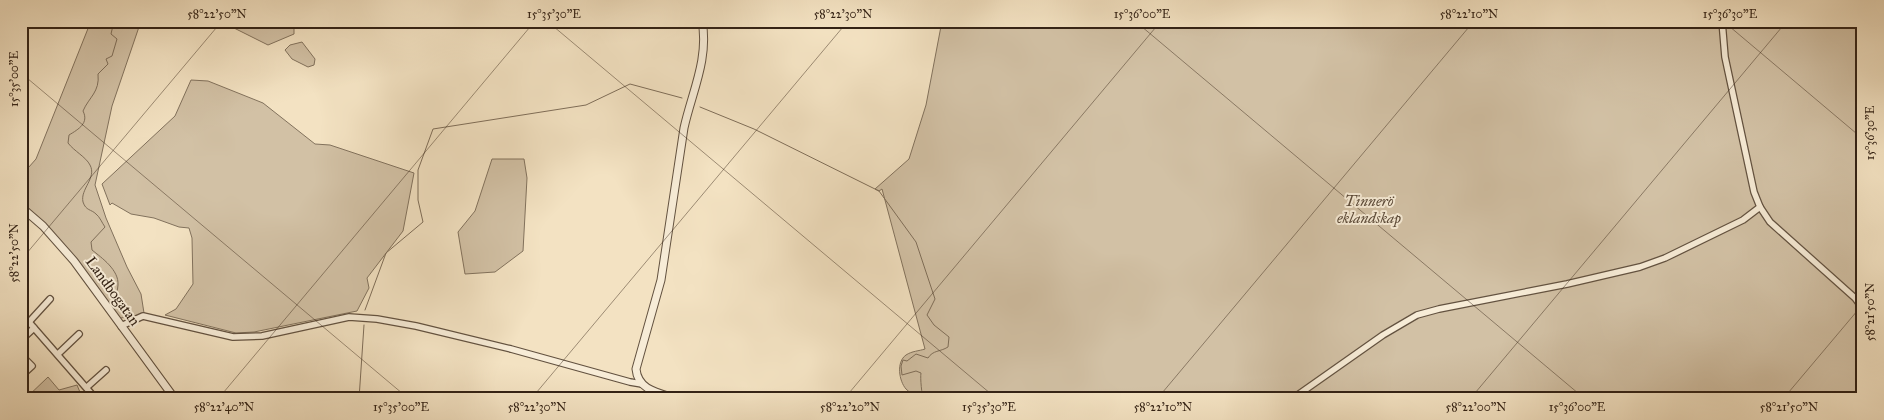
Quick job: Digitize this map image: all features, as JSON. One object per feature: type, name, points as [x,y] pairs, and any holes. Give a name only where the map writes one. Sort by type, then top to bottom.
[{"type":"street","points":[[678,399],[650,390],[642,384],[636,375],[636,369],[662,280],[684,128],[702,66],[704,40],[702,21]]},
{"type":"street","points":[[722,21],[729,21]]},
{"type":"street","points":[[1722,21],[1725,58],[1754,192],[1760,207],[1770,222],[1855,298],[1863,309]]},
{"type":"street","name":"Landbogatan","points":[[21,207],[43,226],[74,261],[175,399]]},
{"type":"street","points":[[1292,399],[1383,335],[1417,315],[1439,308],[1567,284],[1640,267],[1665,258],[1743,220],[1760,207]]},
{"type":"street","points":[[29,322],[50,299]]},
{"type":"street","points":[[21,313],[96,399]]},
{"type":"street","points":[[121,326],[143,316],[233,336],[262,336],[349,318],[377,319],[511,348],[642,384]]},
{"type":"street","points":[[21,340],[34,328]]},
{"type":"street","points":[[58,354],[79,334]]},
{"type":"street","points":[[21,355],[32,366],[21,376]]},
{"type":"street","points":[[86,387],[106,370]]},
{"type":"green space","points":[[91,21],[141,21],[112,106],[95,185],[106,218],[141,294],[144,313],[134,317],[119,318],[21,205],[21,176],[36,159]]},
{"type":"green space","points":[[220,21],[294,21],[294,34],[268,45]]},
{"type":"green space","name":"Tinnerö eklandskap","points":[[942,21],[1863,21],[1863,399],[919,399],[904,386],[900,377],[900,367],[906,355],[925,349],[882,189],[879,191],[875,189],[909,159],[926,105]]},
{"type":"green space","points":[[302,42],[315,59],[314,65],[308,67],[292,59],[285,50],[290,45]]},
{"type":"green space","points":[[191,80],[208,81],[263,103],[315,144],[330,145],[414,173],[403,231],[367,278],[369,288],[357,311],[254,332],[236,333],[165,315],[176,309],[193,284],[192,238],[189,228],[179,227],[154,218],[131,214],[112,203],[110,205],[102,184],[175,116]]},
{"type":"green space","points":[[492,159],[524,159],[527,178],[523,251],[495,272],[465,274],[458,232],[475,211]]},
{"type":"green space","points":[[48,377],[59,390],[77,385],[82,397],[85,399],[25,399]]},
{"type":"waterway","points":[[114,21],[111,34],[117,39],[112,56],[106,59],[108,64],[98,74],[96,90],[83,111],[85,115],[84,122],[69,135],[68,143],[86,159],[92,170],[83,202],[87,208],[97,215],[105,227],[91,242],[92,250],[116,274],[118,289],[115,301]]},
{"type":"waterway","points":[[365,310],[386,253],[423,222],[418,200],[418,170],[433,129],[586,105],[630,84],[682,98]]},
{"type":"waterway","points":[[700,107],[754,129],[879,191],[916,242],[935,299],[927,315],[934,325],[949,337],[948,347],[934,352],[928,358],[916,354],[907,361],[903,360],[901,366],[902,375],[916,371],[921,373],[923,399]]},
{"type":"waterway","points":[[359,399],[364,325]]},
{"type":"waterway","points":[[186,396],[209,399]]},
{"type":"waterway","points":[[938,399],[943,397],[950,399]]}]
